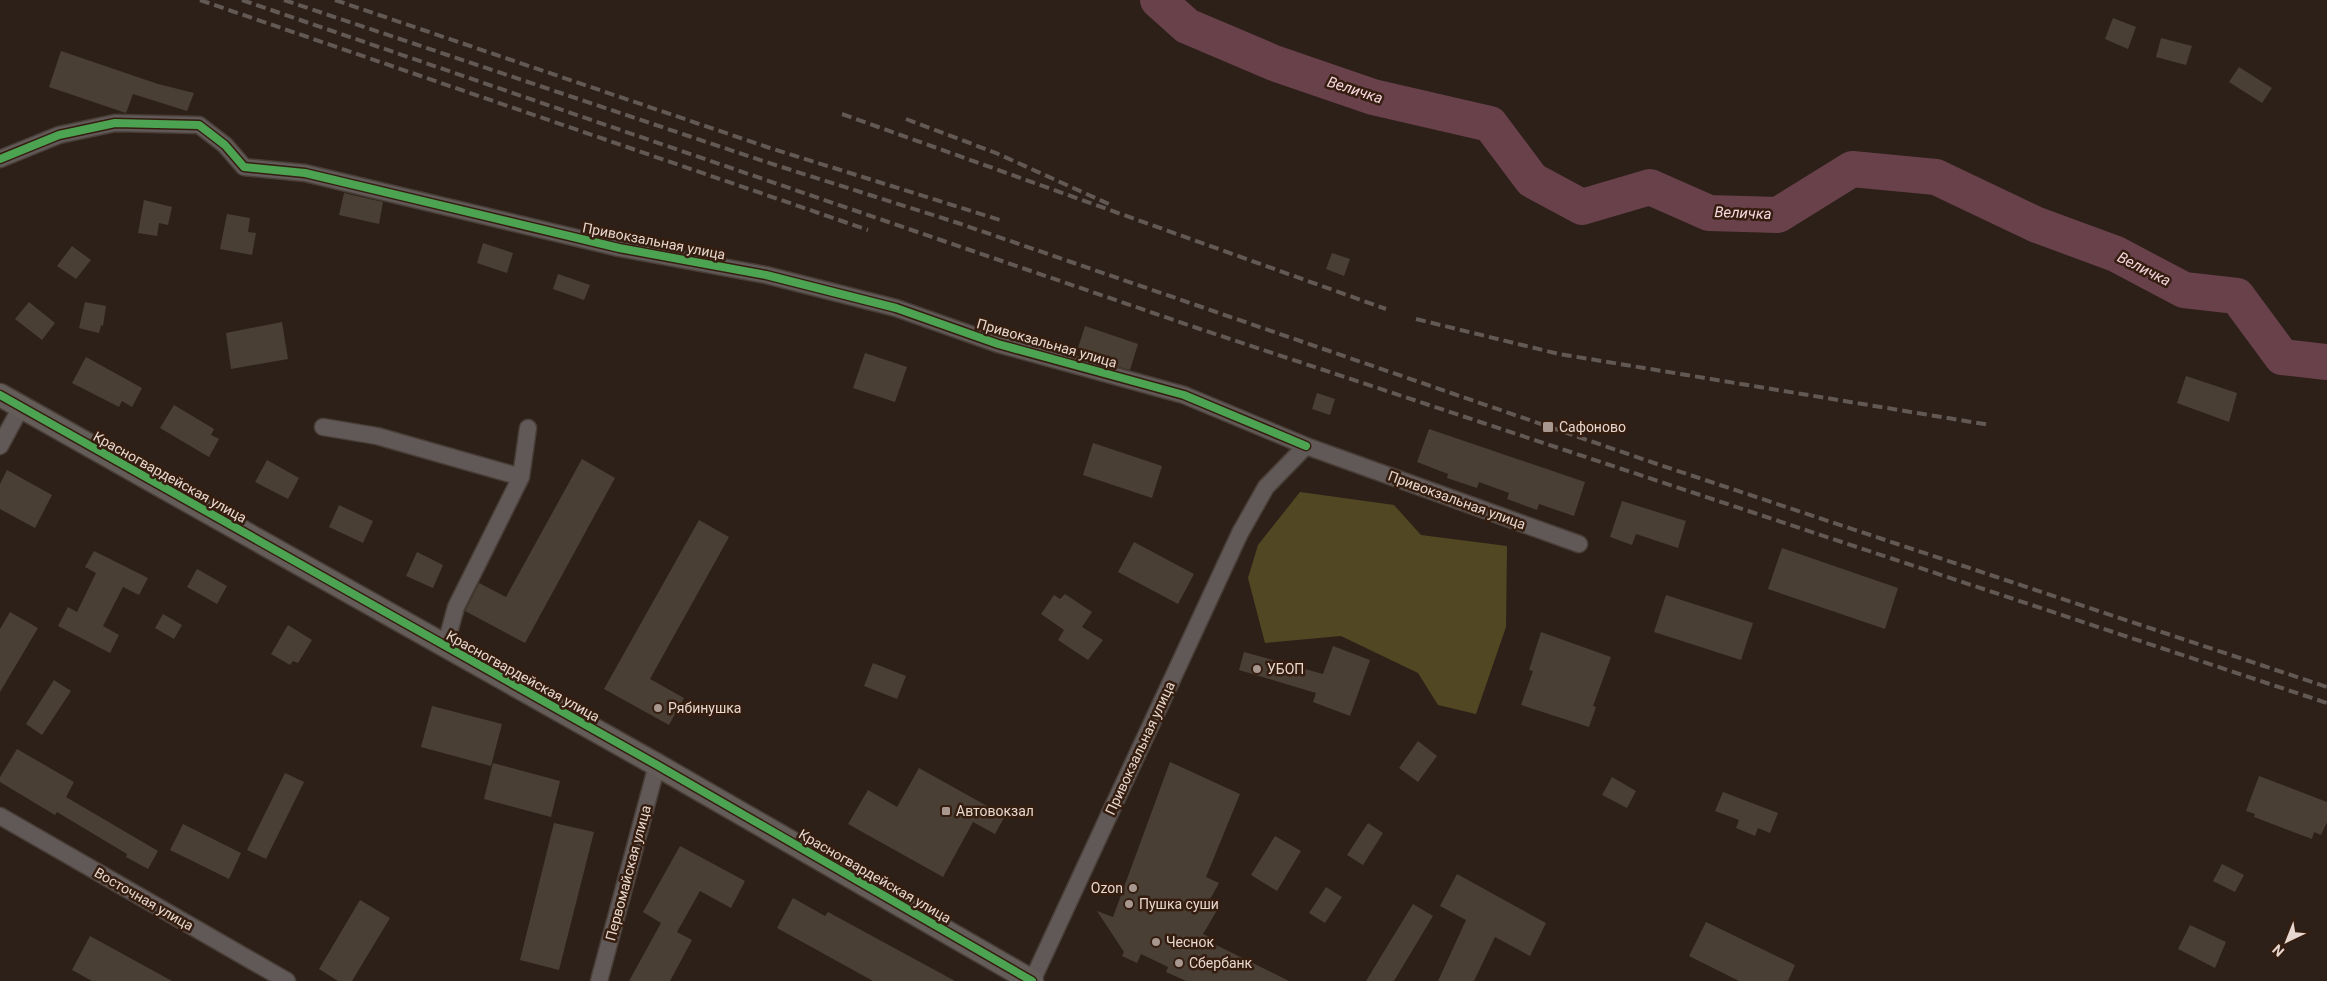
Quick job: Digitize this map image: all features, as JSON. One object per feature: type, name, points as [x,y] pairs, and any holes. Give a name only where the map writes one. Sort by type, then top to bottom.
[{"type":"street","name":"Привокзальная улица","points":[[0,159],[60,135],[115,123],[199,125],[225,145],[244,167],[305,173],[619,248],[766,275],[896,308],[998,344],[1184,395],[1306,446],[1579,544]]},
{"type":"street","name":"Красногвардейская улица","points":[[0,395],[656,765],[1032,981]]},
{"type":"street","points":[[0,446],[21,407]]},
{"type":"street","points":[[323,427],[377,436],[521,477]]},
{"type":"street","points":[[445,646],[456,607],[521,477],[528,428]]},
{"type":"street","name":"Привокзальная улица","points":[[1032,981],[1240,533],[1266,487],[1306,446]]},
{"type":"street","name":"Первомайская улица","points":[[599,981],[656,765]]},
{"type":"street","name":"Восточная улица","points":[[0,816],[283,980]]},
{"type":"shaded area","points":[[1300,492],[1394,505],[1421,535],[1507,546],[1506,627],[1476,714],[1438,705],[1418,673],[1341,636],[1265,643],[1248,578],[1258,545]]},
{"type":"building","points":[[2113,18],[2136,27],[2128,49],[2105,39]]},
{"type":"building","points":[[2161,38],[2192,46],[2186,65],[2156,57]]},
{"type":"building","points":[[61,51],[158,84],[194,93],[187,111],[133,94],[126,113],[49,87]]},
{"type":"building","points":[[2239,67],[2272,88],[2262,103],[2229,82]]},
{"type":"building","points":[[344,193],[383,202],[379,224],[339,215]]},
{"type":"building","points":[[144,200],[172,207],[168,225],[159,223],[157,236],[138,233]]},
{"type":"building","points":[[227,214],[250,218],[248,232],[256,233],[252,255],[220,249]]},
{"type":"building","points":[[483,243],[513,253],[507,273],[477,263]]},
{"type":"building","points":[[72,246],[91,260],[76,279],[57,266]]},
{"type":"building","points":[[1332,253],[1350,259],[1344,276],[1326,269]]},
{"type":"building","points":[[558,274],[590,285],[584,300],[553,289]]},
{"type":"building","points":[[29,302],[55,323],[42,340],[15,319]]},
{"type":"building","points":[[85,302],[106,306],[103,326],[101,325],[99,333],[79,328]]},
{"type":"building","points":[[282,322],[288,359],[231,369],[226,333]]},
{"type":"building","points":[[1085,326],[1138,344],[1130,370],[1111,365],[1112,360],[1078,348]]},
{"type":"building","points":[[865,353],[907,367],[895,402],[853,388]]},
{"type":"building","points":[[86,357],[142,388],[132,407],[122,401],[119,407],[72,383]]},
{"type":"building","points":[[2186,376],[2237,393],[2229,422],[2177,403]]},
{"type":"building","points":[[1317,393],[1335,399],[1330,415],[1312,409]]},
{"type":"building","points":[[174,405],[214,429],[211,435],[219,439],[209,457],[160,428]]},
{"type":"building","points":[[1429,429],[1585,482],[1574,516],[1539,504],[1537,510],[1507,499],[1509,493],[1479,482],[1477,488],[1447,478],[1448,474],[1417,462]]},
{"type":"building","points":[[1093,443],[1162,466],[1152,498],[1083,475]]},
{"type":"building","points":[[582,459],[615,478],[525,643],[465,611],[479,583],[506,597]]},
{"type":"building","points":[[267,460],[299,478],[288,499],[255,482]]},
{"type":"building","points":[[7,470],[52,495],[35,528],[0,509],[0,484]]},
{"type":"building","points":[[1622,501],[1686,521],[1678,548],[1636,534],[1632,545],[1610,537]]},
{"type":"building","points":[[339,505],[373,521],[363,543],[329,527]]},
{"type":"building","points":[[699,520],[729,537],[650,679],[684,698],[669,725],[604,689]]},
{"type":"building","points":[[1134,542],[1194,574],[1178,604],[1118,572]]},
{"type":"building","points":[[1782,548],[1898,588],[1885,629],[1768,589]]},
{"type":"building","points":[[94,551],[148,578],[139,595],[123,587],[103,626],[119,635],[110,653],[58,626],[68,607],[77,612],[96,573],[85,567]]},
{"type":"building","points":[[417,552],[443,565],[433,588],[406,576]]},
{"type":"building","points":[[197,569],[227,586],[217,604],[187,587]]},
{"type":"building","points":[[1065,594],[1092,612],[1082,627],[1103,640],[1088,660],[1058,640],[1064,630],[1041,614],[1054,595],[1060,599]]},
{"type":"building","points":[[1666,595],[1753,623],[1741,660],[1654,632]]},
{"type":"building","points":[[10,612],[38,628],[0,692],[0,629]]},
{"type":"building","points":[[163,614],[182,625],[174,639],[155,628]]},
{"type":"building","points":[[288,625],[312,640],[298,663],[293,661],[290,665],[271,654]]},
{"type":"building","points":[[1541,632],[1611,657],[1593,706],[1596,707],[1589,727],[1521,705],[1533,671],[1529,670]]},
{"type":"building","points":[[1333,646],[1370,660],[1350,716],[1313,702],[1316,693],[1239,670],[1244,652],[1323,674]]},
{"type":"building","points":[[873,663],[906,676],[897,699],[864,686]]},
{"type":"building","points":[[54,680],[71,691],[42,735],[26,724]]},
{"type":"building","points":[[432,706],[502,724],[491,766],[421,747]]},
{"type":"building","points":[[1418,741],[1437,756],[1418,782],[1399,768]]},
{"type":"building","points":[[17,749],[74,782],[66,797],[158,851],[148,869],[126,857],[127,854],[57,812],[55,815],[0,782],[0,777]]},
{"type":"building","points":[[1170,762],[1240,794],[1206,877],[1219,883],[1208,903],[1219,907],[1203,934],[1214,939],[1212,943],[1289,981],[1186,981],[1166,972],[1168,967],[1141,954],[1137,963],[1122,956],[1124,952],[1097,911],[1113,917]]},
{"type":"building","points":[[493,763],[560,781],[551,817],[484,799]]},
{"type":"building","points":[[919,768],[1005,816],[995,834],[973,822],[943,877],[848,824],[868,790],[897,807]]},
{"type":"building","points":[[285,773],[304,782],[266,859],[247,850]]},
{"type":"building","points":[[2259,776],[2327,802],[2327,822],[2321,835],[2314,832],[2312,839],[2254,817],[2255,814],[2246,811]]},
{"type":"building","points":[[1612,777],[1636,791],[1627,808],[1602,795]]},
{"type":"building","points":[[1723,792],[1778,813],[1770,833],[1758,828],[1755,836],[1736,828],[1739,820],[1715,811]]},
{"type":"building","points":[[554,823],[594,832],[559,970],[520,960]]},
{"type":"building","points":[[1368,823],[1383,833],[1363,865],[1347,855]]},
{"type":"building","points":[[183,824],[241,853],[229,879],[170,850]]},
{"type":"building","points":[[1275,836],[1301,851],[1277,891],[1251,875]]},
{"type":"building","points":[[680,846],[745,881],[731,908],[700,891],[677,932],[692,940],[670,981],[629,981],[661,923],[643,912]]},
{"type":"building","points":[[2222,864],[2244,875],[2235,892],[2213,881]]},
{"type":"building","points":[[1457,874],[1546,923],[1530,956],[1495,937],[1474,981],[1438,981],[1466,920],[1440,906]]},
{"type":"building","points":[[1326,887],[1342,897],[1325,923],[1309,913]]},
{"type":"building","points":[[793,898],[825,916],[828,912],[955,981],[873,981],[777,928]]},
{"type":"building","points":[[360,900],[390,918],[352,981],[338,981],[319,969]]},
{"type":"building","points":[[1413,904],[1433,916],[1394,981],[1366,981]]},
{"type":"building","points":[[1706,922],[1795,965],[1788,981],[1739,981],[1689,956]]},
{"type":"building","points":[[2190,925],[2226,942],[2215,968],[2178,949]]},
{"type":"building","points":[[90,936],[172,981],[92,981],[72,970]]},
{"type":"waterway","name":"Величка","points":[[1158,0],[1187,26],[1274,63],[1373,97],[1490,124],[1532,180],[1582,207],[1650,187],[1709,213],[1778,215],[1852,169],[1936,177],[2037,225],[2116,254],[2184,290],[2237,296],[2282,357],[2327,362]]},
{"type":"railway","points":[[200,0],[868,230]]},
{"type":"railway","points":[[242,0],[1197,328],[2327,703]]},
{"type":"railway","points":[[284,0],[766,162],[958,223],[1657,464],[2327,687]]},
{"type":"railway","points":[[335,0],[767,147],[1000,220]]},
{"type":"railway","points":[[842,114],[1386,309]]},
{"type":"railway","points":[[906,119],[996,153],[1111,205]]},
{"type":"railway","points":[[1416,319],[1559,354],[1990,425]]},
{"type":"cycle path","points":[[0,159],[59,135],[115,123],[199,125],[225,145],[244,167],[305,173],[619,248],[766,275],[896,308],[998,344],[1184,395],[1306,446]]},
{"type":"cycle path","points":[[0,395],[657,765],[1032,981]]},
{"type":"place","name":"Сафоново","points":[[1548,427]]},
{"type":"place","name":"УБОП","points":[[1257,669]]},
{"type":"place","name":"Рябинушка","points":[[658,708]]},
{"type":"place","name":"Автовокзал","points":[[946,811]]},
{"type":"place","name":"Ozon","points":[[1133,888]]},
{"type":"place","name":"Пушка суши","points":[[1129,904]]},
{"type":"place","name":"Чеснок","points":[[1156,942]]},
{"type":"place","name":"Сбербанк","points":[[1179,963]]}]
